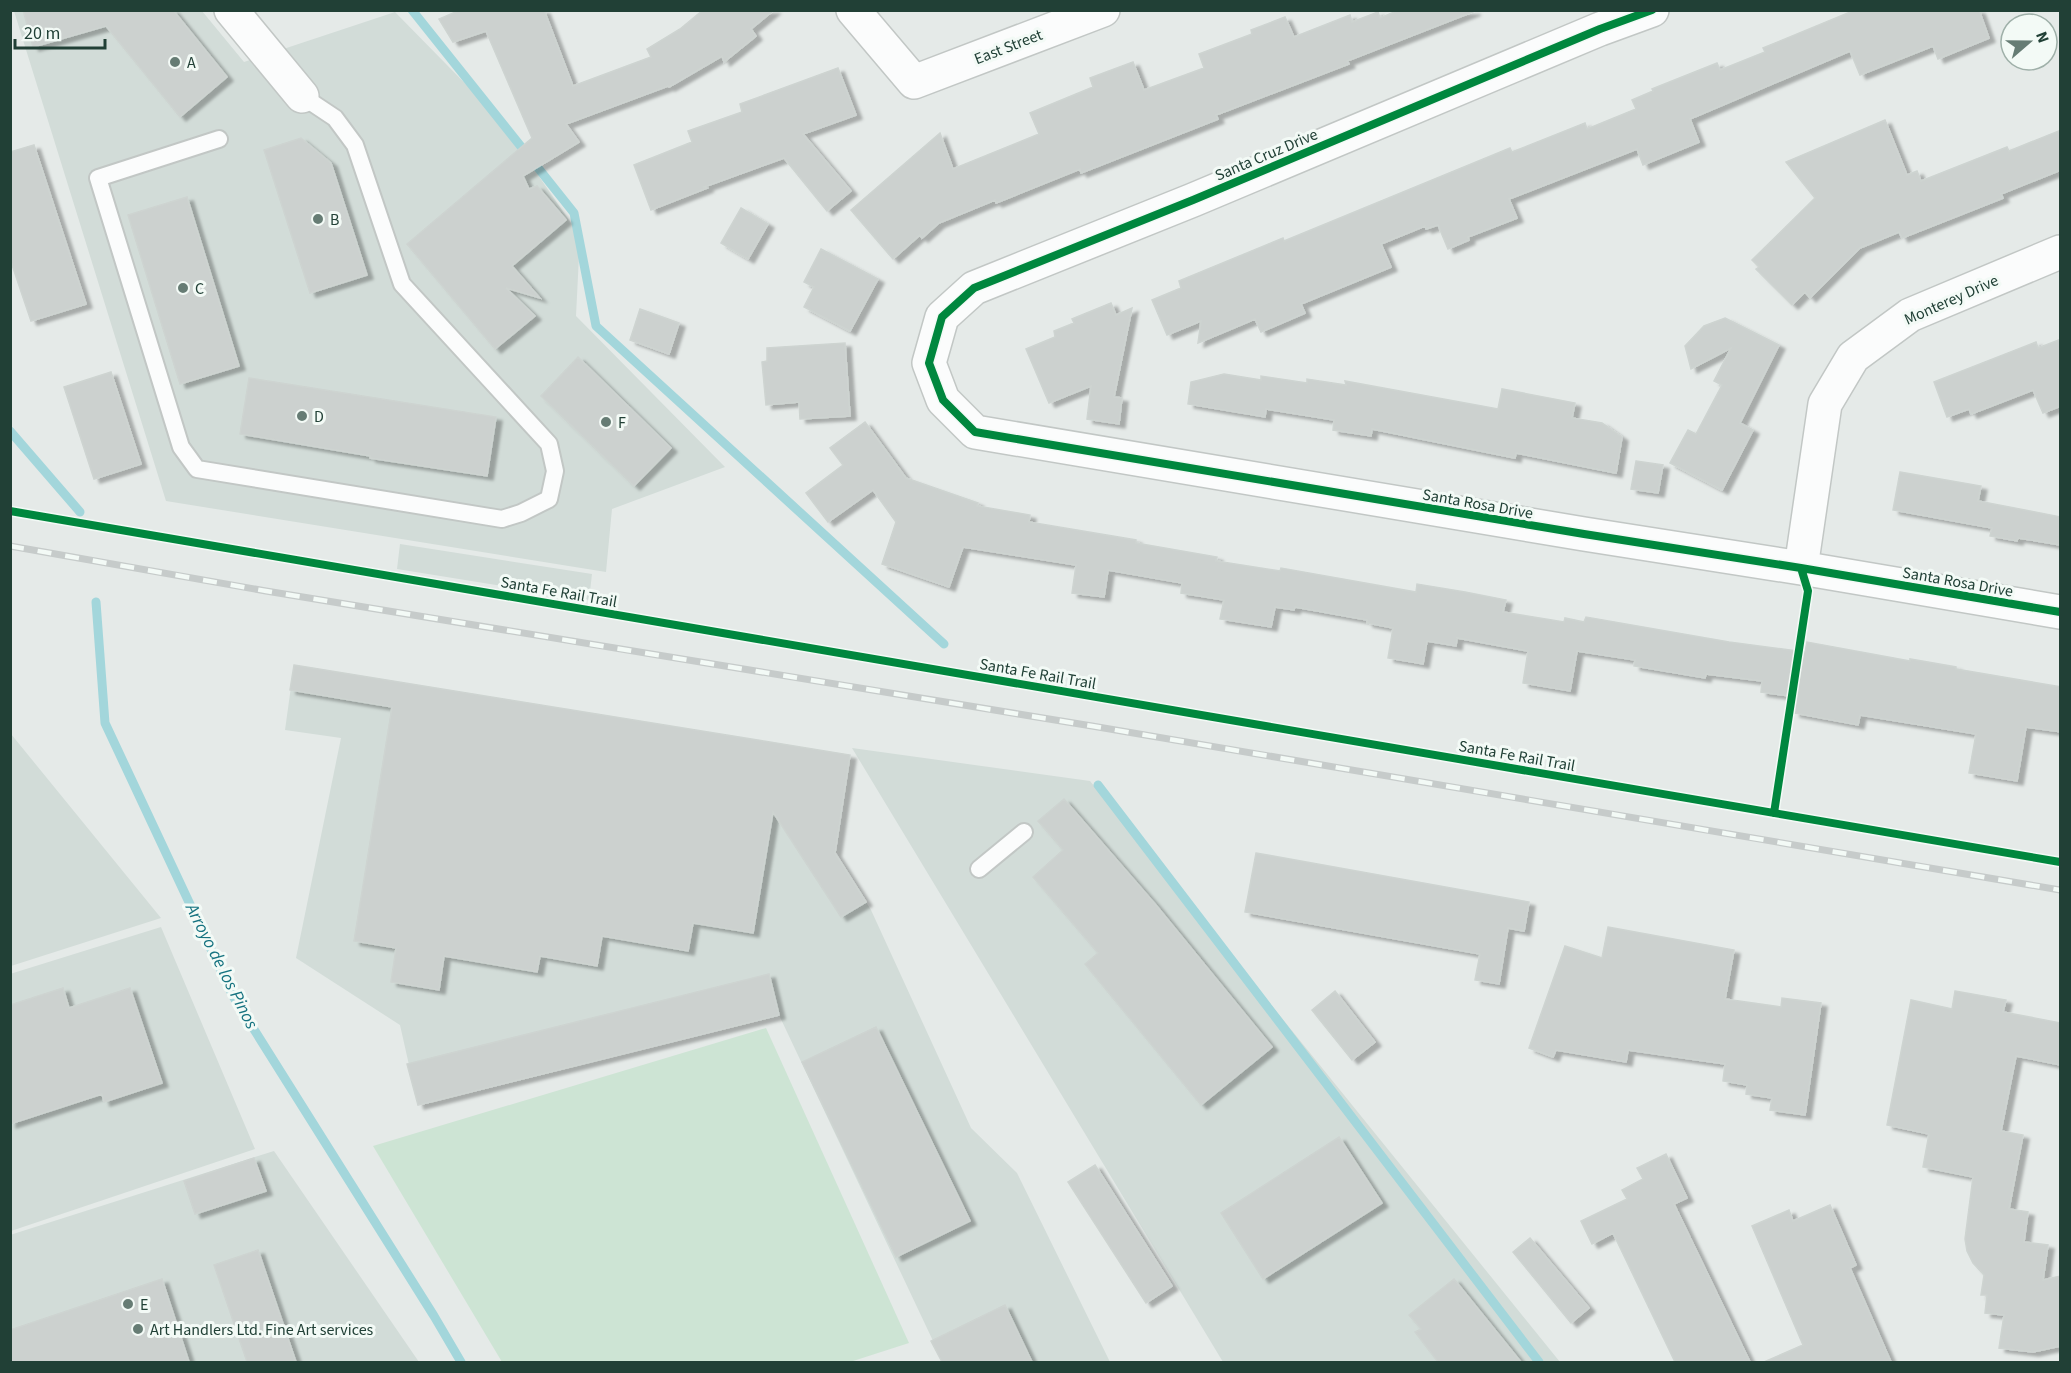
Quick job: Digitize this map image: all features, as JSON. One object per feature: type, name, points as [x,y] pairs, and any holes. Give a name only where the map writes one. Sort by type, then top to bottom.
[{"type":"street","points":[[231,10],[302,96]]},
{"type":"street","name":"East Street","points":[[853,10],[914,82],[1103,10]]},
{"type":"street","name":"Santa Cruz Drive","points":[[929,363],[942,317],[974,288],[1204,195],[1597,20],[1652,10]]},
{"type":"street","name":"Monterey Drive","points":[[1801,568],[1825,404],[1852,357],[1910,315],[2061,252]]},
{"type":"street","name":"Santa Rosa Drive","points":[[929,363],[943,400],[975,432],[2061,612]]},
{"type":"lane","points":[[219,139],[98,178],[181,447],[197,469],[502,519],[521,513],[549,499],[555,471],[549,444],[402,284],[355,145],[335,118],[302,96]]},
{"type":"lane","points":[[979,870],[1024,832]]},
{"type":"shaded area","points":[[14,11],[202,11],[244,62],[395,12],[498,117],[580,236],[576,316],[725,467],[612,509],[606,572],[166,501]]},
{"type":"shaded area","points":[[400,544],[592,574],[589,600],[397,569]]},
{"type":"shaded area","points":[[294,665],[850,755],[835,853],[871,910],[971,1128],[1017,1173],[1110,1362],[943,1362],[779,1015],[418,1105],[400,1025],[296,958],[341,738],[285,730]]},
{"type":"shaded area","points":[[11,734],[161,918],[11,966]]},
{"type":"shaded area","points":[[852,748],[1090,781],[1560,1362],[1223,1362]]},
{"type":"shaded area","points":[[161,927],[255,1149],[11,1231],[10,974]]},
{"type":"shaded area","points":[[274,1151],[419,1362],[11,1362],[10,1235]]},
{"type":"green space","points":[[766,1028],[909,1343],[850,1362],[502,1362],[373,1146]]},
{"type":"building","name":"A","points":[[23,10],[173,10],[227,77],[180,117],[106,26],[33,47]]},
{"type":"building","points":[[460,10],[544,10],[573,86],[651,57],[647,49],[680,29],[703,10],[774,10],[751,29],[756,36],[724,62],[722,56],[669,87],[566,124],[579,142],[523,176],[529,189],[537,186],[566,220],[512,266],[540,298],[506,288],[535,316],[495,349],[407,244],[532,138],[486,31],[453,42],[439,19]]},
{"type":"building","points":[[1399,10],[1475,11],[1347,61],[1349,64],[1216,115],[1218,119],[1081,173],[1080,169],[939,223],[922,238],[920,235],[893,259],[851,210],[940,133],[953,169],[1039,134],[1030,113],[1093,87],[1090,78],[1133,62],[1144,90],[1204,68],[1199,54],[1252,34],[1251,30],[1285,17],[1294,37],[1350,15],[1352,22],[1378,12],[1380,18]]},
{"type":"building","points":[[1855,10],[1979,10],[1989,38],[1938,59],[1933,46],[1860,75],[1850,51],[1690,119],[1699,142],[1643,165],[1637,149],[1509,199],[1517,218],[1468,237],[1469,240],[1448,249],[1438,225],[1426,229],[1425,226],[1381,244],[1391,267],[1301,304],[1305,313],[1261,332],[1255,319],[1198,343],[1201,321],[1167,335],[1152,300],[1181,288],[1179,281],[1283,238],[1284,241],[1510,148],[1512,152],[1585,123],[1587,129],[1636,109],[1632,100],[1653,91],[1652,89],[1717,63],[1720,70],[1765,52],[1763,48]]},
{"type":"building","points":[[838,68],[856,115],[803,134],[851,191],[827,211],[784,158],[704,187],[707,188],[651,210],[634,165],[692,142],[688,131],[742,112],[740,104]]},
{"type":"building","points":[[1885,120],[1907,175],[1917,171],[1921,181],[2007,147],[2009,151],[2061,130],[2061,170],[2001,194],[2003,198],[1902,238],[1899,232],[1860,248],[1810,298],[1805,292],[1792,305],[1756,269],[1759,267],[1752,260],[1815,198],[1786,162]]},
{"type":"building","name":"B","points":[[301,138],[331,163],[367,275],[310,293],[264,150]]},
{"type":"building","points":[[34,145],[86,304],[31,321],[10,259],[10,152]]},
{"type":"building","name":"C","points":[[187,197],[239,366],[180,384],[128,215]]},
{"type":"building","points":[[741,208],[768,224],[748,259],[721,243]]},
{"type":"building","points":[[821,249],[878,279],[850,331],[804,307],[814,287],[804,282]]},
{"type":"building","points":[[1111,303],[1116,315],[1132,308],[1114,397],[1122,398],[1119,424],[1087,419],[1091,386],[1049,403],[1026,349],[1055,337],[1054,331],[1074,323],[1072,319]]},
{"type":"building","points":[[640,309],[679,323],[669,354],[630,340]]},
{"type":"building","points":[[1725,318],[1779,345],[1740,423],[1753,430],[1722,490],[1670,463],[1688,430],[1696,434],[1722,385],[1714,381],[1731,348],[1691,369],[1685,346],[1704,326]]},
{"type":"building","points":[[2061,339],[2061,406],[2043,413],[2033,390],[1971,414],[1969,409],[1947,417],[1934,382],[2036,342],[2038,348]]},
{"type":"building","points":[[845,343],[850,416],[800,419],[799,402],[766,405],[762,362],[767,361],[767,348]]},
{"type":"building","name":"F","points":[[578,357],[671,448],[634,486],[541,396]]},
{"type":"building","points":[[111,372],[141,464],[94,479],[64,387]]},
{"type":"building","points":[[1224,374],[1261,380],[1261,376],[1307,383],[1307,379],[1346,385],[1345,381],[1498,409],[1502,389],[1575,403],[1572,418],[1602,423],[1622,437],[1616,473],[1516,453],[1515,458],[1372,429],[1371,436],[1333,430],[1334,420],[1266,409],[1265,417],[1188,404],[1191,382]]},
{"type":"building","points":[[249,378],[496,417],[487,476],[370,458],[370,456],[240,434]]},
{"type":"building","points":[[865,422],[906,478],[978,503],[977,506],[1030,515],[1029,522],[1136,540],[1136,543],[1217,557],[1216,561],[1280,571],[1281,568],[1416,592],[1417,584],[1465,592],[1506,600],[1503,612],[1564,622],[1565,618],[1584,622],[1586,617],[1729,642],[1805,652],[1807,642],[2061,687],[2061,732],[2026,727],[2017,781],[1969,773],[1976,734],[1860,715],[1858,725],[1794,713],[1797,697],[1761,692],[1762,681],[1706,674],[1705,678],[1634,666],[1635,660],[1577,651],[1570,691],[1523,683],[1528,651],[1457,638],[1456,646],[1427,641],[1423,664],[1388,658],[1393,628],[1367,623],[1367,620],[1295,607],[1294,610],[1275,607],[1271,627],[1220,619],[1224,600],[1181,593],[1182,583],[1108,570],[1104,597],[1072,593],[1076,565],[963,547],[949,587],[882,564],[896,522],[873,490],[828,522],[806,493],[843,465],[830,448]]},
{"type":"building","points":[[1636,461],[1663,465],[1658,493],[1631,489]]},
{"type":"building","points":[[1900,472],[1981,486],[1978,501],[2061,517],[2061,545],[1990,536],[1992,528],[1893,510]]},
{"type":"building","points":[[294,665],[850,755],[835,853],[866,902],[841,917],[773,812],[753,933],[693,923],[688,951],[602,936],[597,966],[540,956],[537,972],[444,956],[439,990],[391,982],[396,948],[354,941],[392,707],[290,690]]},
{"type":"building","points":[[1064,799],[1156,905],[1272,1047],[1201,1105],[1085,964],[1098,953],[1033,877],[1063,850],[1038,821]]},
{"type":"building","points":[[1256,853],[1529,902],[1524,931],[1508,928],[1499,984],[1475,980],[1480,954],[1245,912]]},
{"type":"building","points":[[1608,927],[1734,950],[1725,999],[1781,1007],[1782,998],[1821,1003],[1805,1115],[1770,1110],[1772,1098],[1746,1094],[1747,1085],[1723,1081],[1725,1064],[1628,1050],[1626,1062],[1556,1050],[1553,1057],[1529,1048],[1565,946],[1602,958]]},
{"type":"building","points":[[769,974],[779,1015],[418,1105],[407,1064]]},
{"type":"building","points":[[63,988],[69,1008],[130,988],[162,1083],[104,1102],[102,1094],[10,1124],[10,1005]]},
{"type":"building","points":[[1335,991],[1375,1042],[1352,1060],[1312,1010]]},
{"type":"building","points":[[1955,991],[2006,1000],[2003,1012],[2061,1023],[2061,1065],[2016,1056],[2001,1131],[2023,1135],[2009,1209],[2028,1212],[2024,1242],[2048,1245],[2043,1280],[2061,1276],[2061,1346],[2033,1352],[1999,1348],[2004,1315],[1985,1313],[1987,1295],[1981,1295],[1984,1275],[1973,1263],[1967,1251],[1965,1239],[1973,1177],[1923,1167],[1929,1134],[1887,1125],[1911,1000],[1952,1009]]},
{"type":"building","points":[[876,1027],[970,1221],[896,1257],[802,1062]]},
{"type":"building","points":[[1339,1137],[1382,1203],[1263,1279],[1221,1213]]},
{"type":"building","points":[[1666,1154],[1687,1198],[1674,1204],[1750,1362],[1675,1362],[1613,1233],[1592,1244],[1581,1221],[1627,1199],[1622,1190],[1643,1179],[1637,1168]]},
{"type":"building","points":[[254,1158],[266,1191],[195,1214],[184,1181]]},
{"type":"building","points":[[1095,1165],[1172,1286],[1146,1303],[1068,1182]]},
{"type":"building","points":[[1830,1205],[1856,1265],[1850,1268],[1891,1362],[1764,1362],[1803,1345],[1752,1226],[1789,1210],[1793,1221]]},
{"type":"building","points":[[1530,1238],[1589,1308],[1571,1323],[1513,1252]]},
{"type":"building","points":[[258,1250],[296,1362],[247,1362],[214,1265]]},
{"type":"building","name":"E","points":[[162,1279],[189,1362],[10,1362],[10,1330]]},
{"type":"building","points":[[1454,1279],[1521,1362],[1438,1362],[1415,1332],[1421,1329],[1409,1315]]},
{"type":"building","points":[[1005,1305],[1032,1362],[942,1362],[931,1341]]},
{"type":"waterway","points":[[412,10],[574,213],[596,326],[944,644]]},
{"type":"waterway","name":"Arroyo de los Pinos","points":[[10,431],[80,512]]},
{"type":"waterway","name":"Arroyo de los Pinos","points":[[96,602],[105,723],[233,996],[461,1362]]},
{"type":"waterway","points":[[1098,785],[1539,1362]]},
{"type":"railway","points":[[10,546],[266,591],[1092,726],[2060,890]]},
{"type":"cycle path","points":[[1652,10],[1600,29],[1193,200],[974,288],[942,317],[929,363],[943,400],[975,432],[2060,612]]},
{"type":"cycle path","name":"Santa Fe Rail Trail","points":[[10,511],[2060,862]]},
{"type":"cycle path","points":[[1774,813],[1808,591],[1801,568]]},
{"type":"place","name":"A","points":[[175,62]]},
{"type":"place","name":"B","points":[[318,219]]},
{"type":"place","name":"C","points":[[183,288]]},
{"type":"place","name":"D","points":[[302,416]]},
{"type":"place","name":"F","points":[[606,422]]},
{"type":"place","name":"E","points":[[128,1304]]},
{"type":"place","name":"Art Handlers Ltd. Fine Art services","points":[[138,1329]]}]
